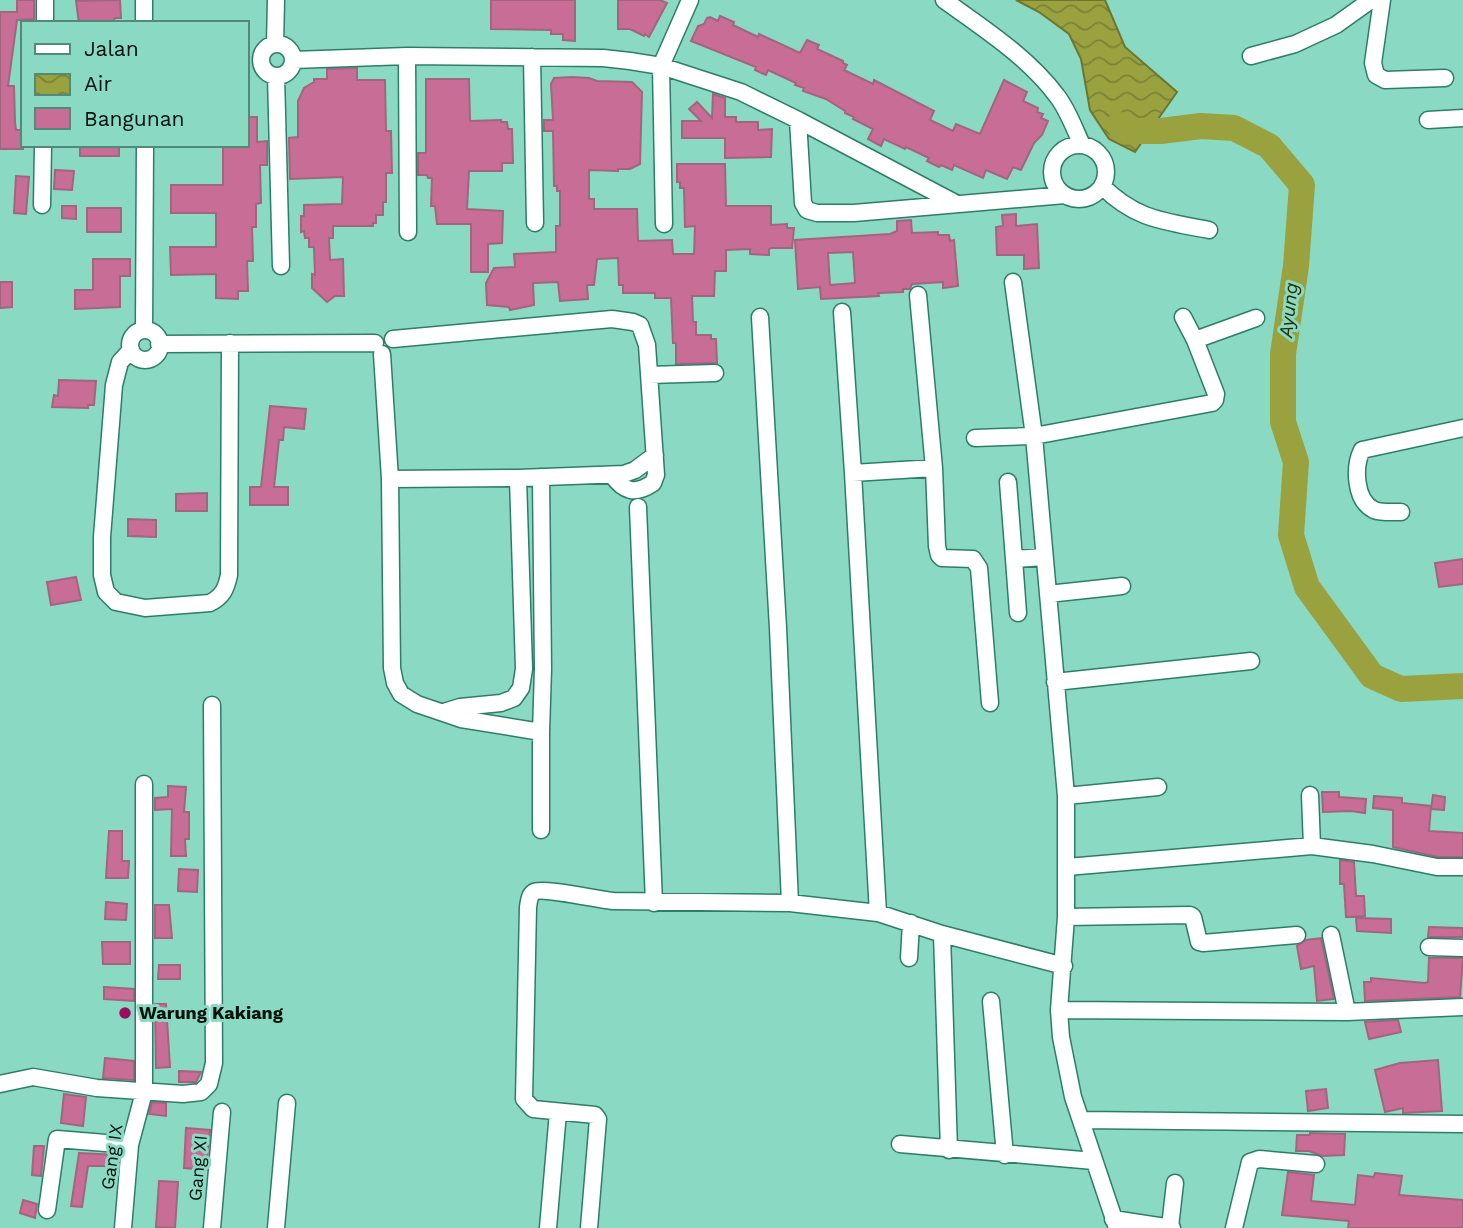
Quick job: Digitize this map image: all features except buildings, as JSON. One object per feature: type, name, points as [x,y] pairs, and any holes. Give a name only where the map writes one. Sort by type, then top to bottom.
[{"type":"street","points":[[45,0],[45,21]]},
{"type":"street","points":[[144,0],[144,21]]},
{"type":"street","points":[[275,44],[276,0]]},
{"type":"street","points":[[664,224],[661,66],[690,0]]},
{"type":"street","points":[[944,0],[1003,43],[1037,74],[1065,107],[1082,145]]},
{"type":"street","points":[[1251,56],[1295,44],[1336,25],[1352,5],[1371,0]]},
{"type":"street","points":[[1382,0],[1373,62],[1376,75],[1384,80],[1445,78]]},
{"type":"street","points":[[275,44],[290,49],[293,60],[290,69],[276,76],[266,72],[254,58],[265,48],[275,44]]},
{"type":"street","points":[[293,60],[407,56],[603,58],[661,66],[741,92],[959,205]]},
{"type":"street","points":[[407,56],[408,232]]},
{"type":"street","points":[[532,57],[535,223]]},
{"type":"street","points":[[276,76],[281,266]]},
{"type":"street","points":[[1428,120],[1463,118]]},
{"type":"street","points":[[798,120],[803,203],[807,210],[817,213],[854,213],[1065,195],[1086,198],[1095,194],[1102,186],[1107,171],[1102,156],[1096,151],[1082,145],[1066,148],[1059,153],[1052,167],[1055,183],[1065,195]]},
{"type":"street","points":[[42,205],[43,147]]},
{"type":"street","points":[[144,330],[145,147]]},
{"type":"street","points":[[1102,186],[1118,202],[1140,214],[1209,230]]},
{"type":"street","points":[[1013,282],[1034,436],[1066,796],[1068,867],[1064,966],[1059,1010],[1066,1071],[1115,1224],[1171,1227],[1175,1183]]},
{"type":"street","points":[[918,295],[939,555],[946,559],[973,559],[979,568],[990,703]]},
{"type":"street","points":[[842,312],[878,913]]},
{"type":"street","points":[[760,317],[778,614],[790,903]]},
{"type":"street","points":[[975,438],[1034,436],[1212,403],[1216,394],[1183,317]]},
{"type":"street","points":[[390,479],[518,478],[612,474],[635,470],[655,455],[649,375],[644,332],[640,325],[612,318],[393,338],[382,335],[378,348],[390,479],[392,668],[395,684],[401,694],[410,701],[476,722],[541,732]]},
{"type":"street","points":[[1195,340],[1256,318]]},
{"type":"street","points":[[144,330],[155,334],[159,344],[156,355],[145,360],[134,355],[131,350],[132,337],[144,330]]},
{"type":"street","points":[[159,344],[230,343],[378,348]]},
{"type":"street","points":[[131,350],[120,362],[114,385],[102,575],[106,592],[116,602],[145,608],[210,603],[219,598],[225,590],[229,575],[230,343]]},
{"type":"street","points":[[649,375],[715,373]]},
{"type":"street","points":[[1401,512],[1380,512],[1370,508],[1363,499],[1356,472],[1356,462],[1362,450],[1463,428]]},
{"type":"street","points":[[853,473],[934,468]]},
{"type":"street","points":[[541,477],[541,830]]},
{"type":"street","points":[[444,712],[460,707],[501,703],[514,698],[521,688],[524,669],[518,478]]},
{"type":"street","points":[[1008,482],[1018,613]]},
{"type":"street","points":[[638,507],[654,903]]},
{"type":"street","points":[[1014,559],[1044,557]]},
{"type":"street","points":[[1048,594],[1122,586]]},
{"type":"street","points":[[1055,681],[1251,661]]},
{"type":"street","points":[[524,669],[542,668]]},
{"type":"street","points":[[0,1084],[33,1077],[97,1088],[183,1094],[201,1092],[209,1084],[214,1063],[212,705]]},
{"type":"street","points":[[476,722],[479,705]]},
{"type":"street","name":"Gang IX","points":[[123,1228],[131,1145],[144,1092],[144,784]]},
{"type":"street","points":[[1066,796],[1158,787]]},
{"type":"street","points":[[1310,795],[1312,846]]},
{"type":"street","points":[[1068,867],[1312,846],[1373,853],[1437,867],[1463,867]]},
{"type":"street","points":[[589,1228],[598,1119],[595,1115],[586,1113],[533,1109],[524,1099],[528,907],[534,892],[546,890],[589,899],[654,903],[790,903],[878,913],[942,934],[1064,966]]},
{"type":"street","points":[[1066,917],[1190,915],[1193,917],[1196,937],[1203,943],[1297,935]]},
{"type":"street","points":[[909,958],[911,923]]},
{"type":"street","points":[[942,934],[949,1150]]},
{"type":"street","points":[[1331,934],[1347,1012]]},
{"type":"street","points":[[1429,947],[1463,948]]},
{"type":"street","points":[[991,1001],[1005,1154]]},
{"type":"street","points":[[1059,1010],[1347,1012],[1463,1007]]},
{"type":"street","points":[[276,1228],[287,1103]]},
{"type":"street","name":"Gang XI","points":[[212,1228],[222,1112]]},
{"type":"street","points":[[548,1228],[558,1112]]},
{"type":"street","points":[[1081,1120],[1463,1124]]},
{"type":"street","points":[[47,1210],[57,1139],[131,1145]]},
{"type":"street","points":[[900,1144],[1094,1161]]},
{"type":"street","points":[[1234,1228],[1250,1162],[1259,1158],[1316,1164]]},
{"type":"water","points":[[1016,0],[1105,0],[1125,47],[1177,92],[1135,152],[1109,139],[1090,110],[1081,59],[1069,34],[1039,12]]},
{"type":"waterway","name":"Ayung","points":[[1119,125],[1124,131],[1161,131],[1201,126],[1234,128],[1269,146],[1302,185],[1296,266],[1283,354],[1283,422],[1296,462],[1291,535],[1307,587],[1372,676],[1401,689],[1463,686]]},
{"type":"place","name":"Warung Kakiang","points":[[125,1013]]}]
